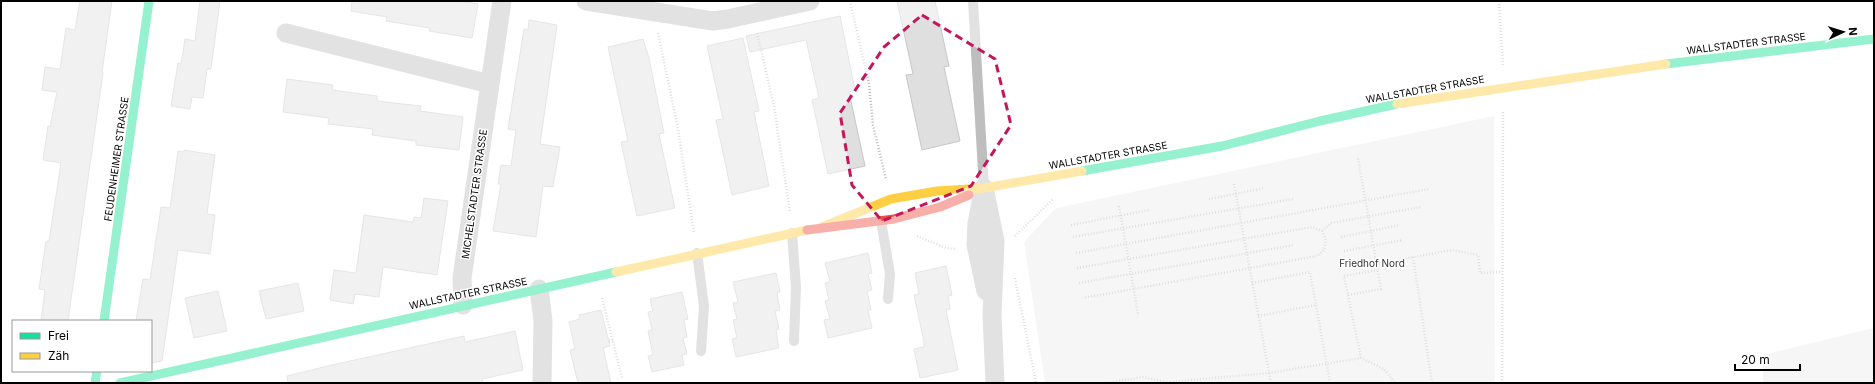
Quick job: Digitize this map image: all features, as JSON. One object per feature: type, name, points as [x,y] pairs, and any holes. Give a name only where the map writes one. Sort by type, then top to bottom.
[{"type":"main road","name":"FEUDENHEIMER STRASSE","points":[[104,320],[149,1]]},
{"type":"main road","name":"WALLSTADTER STRASSE","points":[[822,227],[891,199],[938,191],[984,188],[1222,146],[1373,108],[1504,87],[1699,59],[1874,39]]},
{"type":"main road","name":"WALLSTADTER STRASSE","points":[[120,383],[697,253],[822,227],[894,219],[940,207],[984,188]]},
{"type":"main road","points":[[95,383],[97,372]]},
{"type":"street","name":"MICHELSTADTER STRASSE","points":[[463,305],[462,278],[502,1]]},
{"type":"street","points":[[586,1],[713,21],[753,14],[810,1]]},
{"type":"street","points":[[286,33],[490,84]]},
{"type":"street","points":[[984,188],[995,241],[992,315],[995,383]]},
{"type":"street","points":[[984,188],[977,223],[976,245],[992,315]]},
{"type":"street","points":[[539,289],[543,320],[542,383]]},
{"type":"lane","points":[[973,1],[984,188]]},
{"type":"lane","points":[[881,221],[890,274],[888,299]]},
{"type":"lane","points":[[792,233],[796,287],[794,342]]},
{"type":"lane","points":[[697,253],[704,306],[701,351]]},
{"type":"path","points":[[850,1],[869,84],[873,125]]},
{"type":"path","points":[[1499,1],[1504,87]]},
{"type":"path","points":[[654,12],[678,129],[697,253]]},
{"type":"path","points":[[753,14],[774,106],[792,233]]},
{"type":"path","points":[[1502,383],[1503,104]]},
{"type":"path","points":[[1348,295],[1380,289],[1358,158]]},
{"type":"path","points":[[1234,184],[1271,383]]},
{"type":"path","points":[[1209,200],[1265,188]]},
{"type":"path","points":[[1076,252],[1429,189]]},
{"type":"path","points":[[995,241],[1014,237],[1054,198]]},
{"type":"path","points":[[1073,237],[1293,199]]},
{"type":"path","points":[[1118,206],[1138,314]]},
{"type":"path","points":[[1322,232],[1331,223],[1420,207]]},
{"type":"path","points":[[1071,224],[1148,210]]},
{"type":"path","points":[[1341,237],[1400,225]]},
{"type":"path","points":[[1078,268],[1312,227],[1322,232],[1326,240],[1324,250],[1317,256],[1083,298]]},
{"type":"path","points":[[1344,251],[1403,240]]},
{"type":"path","points":[[1079,283],[1294,245]]},
{"type":"path","points":[[1376,264],[1452,250],[1478,255],[1480,273],[1502,272]]},
{"type":"path","points":[[1413,257],[1432,383]]},
{"type":"path","points":[[1361,358],[1344,276],[1377,270]]},
{"type":"path","points":[[1252,283],[1310,272],[1330,383]]},
{"type":"path","points":[[597,276],[622,378]]},
{"type":"path","points":[[1015,276],[1036,383]]},
{"type":"path","points":[[1258,316],[1316,305]]},
{"type":"path","points":[[1104,383],[1143,377],[1171,383],[1269,373],[1361,358],[1384,369],[1395,383]]},
{"type":"highlighted area","points":[[922,15],[995,59],[1011,125],[971,186],[882,221],[852,185],[840,113],[884,47]]},
{"type":"green space","name":"Friedhof Nord","points":[[1494,116],[1495,383],[1045,383],[1024,242],[1056,208]]},
{"type":"green space","points":[[1874,328],[1874,383],[1763,383],[1763,355]]},
{"type":"building","points":[[80,1],[112,1],[68,320],[41,320],[45,290],[39,289],[46,241],[49,241],[61,163],[43,160],[48,126],[50,127],[57,92],[42,90],[45,67],[60,69],[66,28],[75,30]]},
{"type":"building","points":[[200,1],[220,1],[211,69],[207,69],[203,98],[192,97],[190,109],[171,106],[178,63],[181,64],[185,39],[195,41]]},
{"type":"building","points":[[352,1],[459,1],[478,4],[472,38],[429,31],[430,28],[386,21],[387,17],[351,11]]},
{"type":"building","points":[[897,1],[935,1],[949,66],[944,67],[960,141],[922,150],[906,75],[913,74]]},
{"type":"building","points":[[840,16],[855,90],[849,92],[865,166],[828,174],[812,100],[819,98],[806,40],[750,52],[746,36]]},
{"type":"building","points":[[529,20],[557,25],[540,144],[560,147],[553,187],[543,186],[536,237],[493,231],[501,184],[498,184],[501,165],[511,166],[516,130],[508,129],[524,29],[528,30]]},
{"type":"building","points":[[743,38],[759,111],[754,112],[769,186],[732,195],[716,120],[723,119],[707,46]]},
{"type":"building","points":[[643,39],[649,58],[664,133],[659,134],[675,208],[637,216],[621,142],[628,141],[608,47]]},
{"type":"building","points":[[287,79],[333,85],[332,90],[377,96],[377,101],[421,106],[420,111],[463,117],[459,150],[416,145],[416,141],[372,135],[373,129],[328,124],[329,118],[283,112]]},
{"type":"building","points":[[184,150],[215,155],[207,214],[215,215],[210,254],[178,250],[162,361],[152,363],[152,320],[136,320],[143,279],[150,280],[161,207],[170,208],[178,151],[184,152]]},
{"type":"building","points":[[424,198],[448,201],[437,275],[383,267],[379,297],[355,294],[353,304],[330,300],[334,270],[356,273],[364,215],[413,222],[414,217],[421,218]]},
{"type":"building","points":[[868,253],[872,273],[868,274],[872,290],[867,291],[871,310],[868,310],[872,328],[828,338],[824,320],[830,319],[825,301],[829,300],[825,283],[830,282],[825,263]]},
{"type":"building","points":[[946,266],[952,295],[948,296],[950,309],[946,310],[958,370],[920,378],[914,349],[924,347],[924,342],[914,295],[919,294],[915,273]]},
{"type":"building","points":[[776,273],[780,292],[777,293],[780,310],[775,311],[779,329],[776,330],[779,348],[736,357],[732,339],[737,338],[733,320],[737,319],[733,303],[738,302],[733,282]]},
{"type":"building","points":[[298,283],[304,311],[266,319],[259,291]]},
{"type":"building","points":[[218,291],[227,331],[194,338],[185,298]]},
{"type":"building","points":[[682,292],[688,319],[684,320],[687,337],[683,338],[687,354],[682,355],[684,365],[652,372],[648,356],[653,355],[648,331],[652,330],[648,312],[653,311],[650,299]]},
{"type":"building","points":[[601,310],[610,346],[603,348],[611,383],[578,383],[570,350],[575,349],[569,322],[580,319],[579,315]]},
{"type":"building","points":[[515,331],[523,370],[482,379],[483,383],[288,383],[287,376],[332,365],[464,336],[465,342]]},
{"type":"traffic: fast","points":[[104,320],[149,1]]},
{"type":"traffic: fast","points":[[1666,64],[1874,39]]},
{"type":"traffic: fast","points":[[1082,171],[1222,146],[1320,121],[1397,104]]},
{"type":"traffic: fast","points":[[120,383],[616,272]]},
{"type":"traffic: fast","points":[[95,383],[97,372]]},
{"type":"traffic: slow","points":[[1397,104],[1666,64]]},
{"type":"traffic: slow","points":[[822,227],[891,199],[937,191],[984,188],[1082,171]]},
{"type":"traffic: slow","points":[[616,272],[807,230]]},
{"type":"traffic: jam","points":[[807,230],[894,219],[940,207],[969,195]]}]
